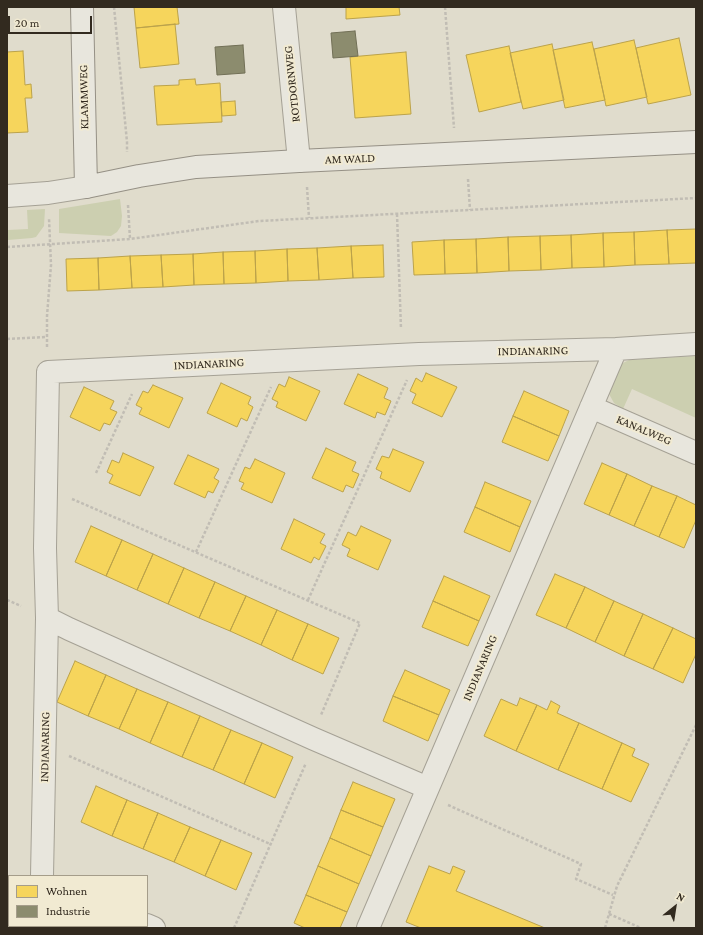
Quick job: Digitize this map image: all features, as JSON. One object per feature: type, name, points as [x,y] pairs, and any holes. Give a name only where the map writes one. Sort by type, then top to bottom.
[{"type":"street","name":"KLAMMWEG","points":[[82,7],[86,187]]},
{"type":"street","name":"ROTDORNWEG","points":[[284,7],[299,161]]},
{"type":"street","name":"AM WALD","points":[[7,196],[48,193],[196,167],[696,142]]},
{"type":"street","name":"INDIANARING","points":[[42,875],[47,618],[45,548],[48,372],[411,354],[616,349],[696,344]]},
{"type":"street","name":"INDIANARING","points":[[368,928],[616,349]]},
{"type":"street","name":"KANALWEG","points":[[591,407],[696,453]]},
{"type":"street","points":[[47,618],[314,739],[428,788]]},
{"type":"path","points":[[114,7],[127,142],[126,179],[130,239]]},
{"type":"path","points":[[445,7],[461,154],[470,210]]},
{"type":"path","points":[[299,161],[306,176],[309,218]]},
{"type":"path","points":[[7,247],[130,239],[259,221],[696,198]]},
{"type":"path","points":[[308,600],[411,354],[397,214]]},
{"type":"path","points":[[7,339],[46,337],[51,244]]},
{"type":"path","points":[[196,552],[284,360]]},
{"type":"path","points":[[96,473],[145,367]]},
{"type":"path","points":[[46,488],[360,623],[318,721]]},
{"type":"path","points":[[605,928],[613,895],[696,725]]},
{"type":"path","points":[[45,746],[270,844]]},
{"type":"path","points":[[234,928],[307,761]]},
{"type":"path","points":[[428,788],[439,801],[581,864],[576,879],[613,895]]},
{"type":"path","points":[[609,914],[641,928]]},
{"type":"green space","points":[[120,199],[122,216],[121,226],[117,232],[111,236],[59,233],[59,209]]},
{"type":"green space","points":[[45,209],[44,226],[36,237],[8,240],[8,230],[28,229],[27,210]]},
{"type":"green space","points":[[696,356],[696,418],[632,389],[623,409],[614,403],[609,394],[621,364],[629,360]]},
{"type":"building: Wohnen","points":[[134,7],[177,7],[179,24],[136,28]]},
{"type":"building: Wohnen","points":[[346,7],[399,7],[400,15],[346,19]]},
{"type":"building: Wohnen","points":[[175,24],[179,64],[140,68],[136,28]]},
{"type":"building: Wohnen","points":[[679,38],[691,95],[648,104],[636,48]]},
{"type":"building: Wohnen","points":[[634,40],[647,97],[606,106],[594,49]]},
{"type":"building: Wohnen","points":[[592,42],[605,100],[565,108],[553,50]]},
{"type":"building: Wohnen","points":[[552,44],[564,100],[523,109],[510,53]]},
{"type":"building: Wohnen","points":[[509,46],[521,102],[479,112],[466,55]]},
{"type":"building: Wohnen","points":[[23,51],[25,85],[31,84],[32,98],[25,98],[28,132],[7,133],[7,52]]},
{"type":"building: Wohnen","points":[[406,52],[411,114],[355,118],[350,57]]},
{"type":"building: Wohnen","points":[[195,79],[196,85],[220,83],[222,122],[157,125],[154,86],[179,85],[179,80]]},
{"type":"building: Wohnen","points":[[235,101],[236,115],[222,116],[221,102]]},
{"type":"building: Wohnen","points":[[696,229],[696,263],[669,264],[667,230]]},
{"type":"building: Wohnen","points":[[667,230],[669,264],[635,265],[634,232]]},
{"type":"building: Wohnen","points":[[634,232],[635,265],[604,267],[603,233]]},
{"type":"building: Wohnen","points":[[603,233],[604,267],[572,268],[571,235]]},
{"type":"building: Wohnen","points":[[571,235],[572,268],[541,270],[540,236]]},
{"type":"building: Wohnen","points":[[540,236],[541,270],[509,271],[508,237]]},
{"type":"building: Wohnen","points":[[508,237],[509,271],[477,273],[476,239]]},
{"type":"building: Wohnen","points":[[476,239],[477,273],[445,274],[444,240]]},
{"type":"building: Wohnen","points":[[444,240],[445,274],[414,275],[412,242]]},
{"type":"building: Wohnen","points":[[383,245],[384,277],[353,278],[351,246]]},
{"type":"building: Wohnen","points":[[351,246],[353,278],[319,280],[317,248]]},
{"type":"building: Wohnen","points":[[317,248],[319,280],[288,281],[287,249]]},
{"type":"building: Wohnen","points":[[287,249],[288,281],[256,283],[255,251]]},
{"type":"building: Wohnen","points":[[255,251],[256,283],[224,284],[223,252]]},
{"type":"building: Wohnen","points":[[223,252],[224,284],[194,285],[193,254]]},
{"type":"building: Wohnen","points":[[193,254],[194,285],[163,287],[161,255]]},
{"type":"building: Wohnen","points":[[161,255],[163,287],[132,288],[130,256]]},
{"type":"building: Wohnen","points":[[130,256],[132,288],[99,290],[98,258]]},
{"type":"building: Wohnen","points":[[98,258],[99,290],[67,291],[66,259]]},
{"type":"building: Wohnen","points":[[426,373],[457,387],[442,417],[412,403],[416,394],[410,391],[416,378],[422,382]]},
{"type":"building: Wohnen","points":[[358,374],[388,388],[384,398],[391,401],[385,415],[377,412],[375,418],[344,404]]},
{"type":"building: Wohnen","points":[[289,377],[320,391],[306,421],[276,407],[278,402],[272,399],[279,384],[285,387]]},
{"type":"building: Wohnen","points":[[221,383],[251,397],[248,404],[253,407],[247,421],[241,418],[237,427],[207,413]]},
{"type":"building: Wohnen","points":[[153,385],[183,398],[169,428],[139,414],[142,408],[136,405],[143,391],[148,393]]},
{"type":"building: Wohnen","points":[[84,387],[114,401],[110,409],[117,412],[110,425],[104,423],[100,431],[70,417]]},
{"type":"building: Wohnen","points":[[524,391],[569,411],[559,436],[513,416]]},
{"type":"building: Wohnen","points":[[513,416],[559,436],[548,461],[502,442]]},
{"type":"building: Wohnen","points":[[326,448],[356,462],[352,471],[359,474],[353,488],[346,485],[343,492],[312,478]]},
{"type":"building: Wohnen","points":[[393,449],[424,462],[410,492],[380,478],[382,472],[376,469],[382,456],[389,458]]},
{"type":"building: Wohnen","points":[[123,453],[154,467],[140,496],[109,483],[113,475],[107,472],[112,460],[119,463]]},
{"type":"building: Wohnen","points":[[188,455],[219,469],[214,478],[219,481],[213,493],[208,491],[205,498],[174,484]]},
{"type":"building: Wohnen","points":[[255,459],[285,473],[272,503],[241,489],[244,483],[239,481],[245,467],[250,469]]},
{"type":"building: Wohnen","points":[[602,463],[627,474],[609,515],[584,504]]},
{"type":"building: Wohnen","points":[[627,474],[652,486],[634,526],[609,515]]},
{"type":"building: Wohnen","points":[[485,482],[531,501],[520,527],[475,507]]},
{"type":"building: Wohnen","points":[[652,486],[677,496],[659,537],[634,526]]},
{"type":"building: Wohnen","points":[[677,496],[696,505],[696,520],[684,548],[659,537]]},
{"type":"building: Wohnen","points":[[475,507],[520,527],[510,552],[464,532]]},
{"type":"building: Wohnen","points":[[294,519],[325,534],[320,543],[326,546],[319,560],[314,557],[311,563],[281,549]]},
{"type":"building: Wohnen","points":[[91,526],[122,540],[106,576],[75,562]]},
{"type":"building: Wohnen","points":[[361,526],[391,540],[378,570],[347,556],[350,549],[342,545],[348,532],[356,536]]},
{"type":"building: Wohnen","points":[[122,540],[153,554],[137,590],[106,576]]},
{"type":"building: Wohnen","points":[[153,554],[184,568],[168,604],[137,590]]},
{"type":"building: Wohnen","points":[[184,568],[215,582],[199,618],[168,604]]},
{"type":"building: Wohnen","points":[[555,574],[585,587],[566,628],[536,615]]},
{"type":"building: Wohnen","points":[[444,576],[490,596],[479,621],[433,601]]},
{"type":"building: Wohnen","points":[[215,582],[246,596],[230,631],[199,618]]},
{"type":"building: Wohnen","points":[[585,587],[614,601],[595,642],[566,628]]},
{"type":"building: Wohnen","points":[[246,596],[277,610],[261,645],[230,631]]},
{"type":"building: Wohnen","points":[[433,601],[479,621],[468,646],[422,627]]},
{"type":"building: Wohnen","points":[[614,601],[643,614],[624,656],[595,642]]},
{"type":"building: Wohnen","points":[[277,610],[308,624],[292,660],[261,645]]},
{"type":"building: Wohnen","points":[[643,614],[673,628],[653,669],[624,656]]},
{"type":"building: Wohnen","points":[[308,624],[339,638],[323,674],[292,660]]},
{"type":"building: Wohnen","points":[[673,628],[696,639],[696,654],[683,683],[653,669]]},
{"type":"building: Wohnen","points":[[75,661],[106,675],[88,716],[57,702]]},
{"type":"building: Wohnen","points":[[405,670],[450,690],[439,715],[393,696]]},
{"type":"building: Wohnen","points":[[106,675],[137,689],[119,729],[88,716]]},
{"type":"building: Wohnen","points":[[137,689],[168,702],[150,743],[119,729]]},
{"type":"building: Wohnen","points":[[393,696],[439,715],[428,741],[383,721]]},
{"type":"building: Wohnen","points":[[520,698],[537,705],[516,751],[484,736],[501,699],[517,706]]},
{"type":"building: Wohnen","points":[[551,701],[560,706],[557,713],[579,723],[558,770],[516,751],[537,705],[547,710]]},
{"type":"building: Wohnen","points":[[168,702],[200,716],[182,757],[150,743]]},
{"type":"building: Wohnen","points":[[200,716],[231,730],[213,770],[182,757]]},
{"type":"building: Wohnen","points":[[579,723],[622,743],[602,789],[558,770]]},
{"type":"building: Wohnen","points":[[231,730],[262,743],[244,784],[213,770]]},
{"type":"building: Wohnen","points":[[262,743],[293,757],[275,798],[244,784]]},
{"type":"building: Wohnen","points":[[622,743],[635,749],[632,756],[649,764],[631,802],[602,789]]},
{"type":"building: Wohnen","points":[[353,782],[395,799],[383,827],[341,810]]},
{"type":"building: Wohnen","points":[[96,786],[127,800],[112,836],[81,822]]},
{"type":"building: Wohnen","points":[[127,800],[158,813],[143,849],[112,836]]},
{"type":"building: Wohnen","points":[[341,810],[383,827],[371,856],[330,838]]},
{"type":"building: Wohnen","points":[[158,813],[190,827],[174,862],[143,849]]},
{"type":"building: Wohnen","points":[[190,827],[221,840],[205,876],[174,862]]},
{"type":"building: Wohnen","points":[[330,838],[371,856],[359,884],[318,866]]},
{"type":"building: Wohnen","points":[[221,840],[252,853],[236,890],[205,876]]},
{"type":"building: Wohnen","points":[[318,866],[359,884],[347,912],[306,895]]},
{"type":"building: Wohnen","points":[[429,866],[450,874],[453,866],[465,871],[456,891],[545,928],[421,928],[406,922]]},
{"type":"building: Wohnen","points":[[306,895],[347,912],[340,928],[305,928],[294,923]]},
{"type":"building: Industrie","points":[[355,31],[358,56],[333,58],[331,33]]},
{"type":"building: Industrie","points":[[243,45],[245,73],[217,75],[215,47]]}]
